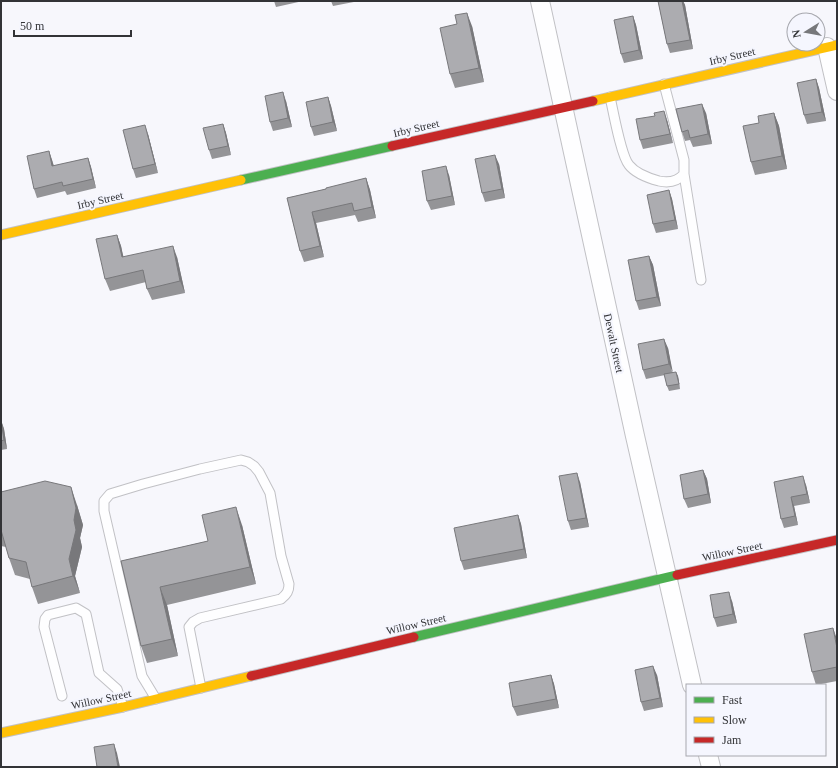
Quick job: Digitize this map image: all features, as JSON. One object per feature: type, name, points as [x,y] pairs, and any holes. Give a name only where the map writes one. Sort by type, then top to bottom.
[{"type":"street","name":"Dewalt Street","points":[[540,1],[634,436],[692,684]]},
{"type":"street","name":"Irby Street","points":[[1,235],[832,46]]},
{"type":"street","points":[[832,46],[837,92]]},
{"type":"street","name":"Willow Street","points":[[1,733],[123,707],[667,577],[837,540]]},
{"type":"street","points":[[708,756],[711,767]]},
{"type":"lane","points":[[664,84],[684,160],[684,174],[701,280]]},
{"type":"lane","points":[[610,96],[628,165],[640,174],[651,179],[662,181],[671,182],[680,178],[684,174]]},
{"type":"lane","points":[[156,699],[142,676],[105,518],[104,501],[110,494],[143,484],[241,460],[254,466],[262,476],[270,493],[277,535],[289,584],[289,590],[281,599],[200,618],[193,622],[189,627],[201,688]]},
{"type":"lane","points":[[62,696],[44,627],[44,619],[48,615],[76,608],[86,614],[99,673],[117,689],[123,707]]},
{"type":"building","points":[[658,1],[682,1],[690,40],[667,44]]},
{"type":"building","points":[[467,13],[479,68],[450,74],[440,28],[457,24],[455,15]]},
{"type":"building","points":[[633,16],[639,50],[621,54],[614,20]]},
{"type":"building","points":[[816,79],[822,112],[804,115],[797,83]]},
{"type":"building","points":[[283,92],[288,118],[270,122],[265,96]]},
{"type":"building","points":[[328,97],[333,122],[311,127],[306,102]]},
{"type":"building","points":[[702,104],[708,134],[690,138],[688,130],[682,132],[676,109]]},
{"type":"building","points":[[664,111],[670,134],[640,140],[636,119],[655,116],[654,113]]},
{"type":"building","points":[[774,113],[782,156],[751,162],[743,126],[759,123],[758,116]]},
{"type":"building","points":[[223,124],[228,146],[209,150],[203,128]]},
{"type":"building","points":[[145,125],[155,164],[133,169],[123,130]]},
{"type":"building","points":[[49,151],[52,166],[88,158],[93,179],[63,186],[62,182],[34,189],[27,156]]},
{"type":"building","points":[[495,155],[502,189],[482,193],[475,159]]},
{"type":"building","points":[[446,166],[452,196],[427,201],[422,171]]},
{"type":"building","points":[[366,178],[372,207],[354,211],[352,203],[312,212],[320,246],[300,251],[287,198]]},
{"type":"building","points":[[669,190],[675,220],[653,224],[647,195]]},
{"type":"building","points":[[117,235],[122,257],[173,246],[180,281],[147,289],[143,270],[105,279],[96,239]]},
{"type":"building","points":[[649,256],[657,297],[636,301],[628,260]]},
{"type":"building","points":[[664,339],[669,364],[643,370],[638,344]]},
{"type":"building","points":[[676,372],[679,384],[667,386],[664,374]]},
{"type":"building","points":[[1,421],[4,440],[1,441]]},
{"type":"building","points":[[703,470],[708,494],[684,499],[680,475]]},
{"type":"building","points":[[577,473],[586,518],[568,521],[559,476]]},
{"type":"building","points":[[803,476],[807,494],[791,497],[795,516],[781,519],[774,482]]},
{"type":"building","points":[[45,481],[71,487],[76,508],[74,520],[76,530],[69,559],[73,576],[32,587],[26,562],[9,558],[1,530],[1,492]]},
{"type":"building","points":[[236,507],[250,567],[160,587],[172,639],[141,646],[121,561],[208,541],[202,515]]},
{"type":"building","points":[[518,515],[524,549],[461,561],[454,528]]},
{"type":"building","points":[[729,592],[733,614],[714,618],[710,595]]},
{"type":"building","points":[[833,628],[837,648],[837,667],[812,672],[804,634]]},
{"type":"building","points":[[653,666],[660,698],[641,702],[635,670]]},
{"type":"building","points":[[551,675],[556,699],[513,707],[509,683]]},
{"type":"building","points":[[114,744],[118,767],[97,767],[94,747]]},
{"type":"traffic: fast","points":[[241,180],[392,146]]},
{"type":"traffic: fast","points":[[414,637],[677,575]]},
{"type":"traffic: slow","points":[[593,101],[837,45]]},
{"type":"traffic: slow","points":[[1,235],[241,180]]},
{"type":"traffic: slow","points":[[1,733],[123,707],[251,676]]},
{"type":"traffic: jam","points":[[392,146],[593,101]]},
{"type":"traffic: jam","points":[[677,575],[837,540]]},
{"type":"traffic: jam","points":[[251,676],[414,637]]}]
